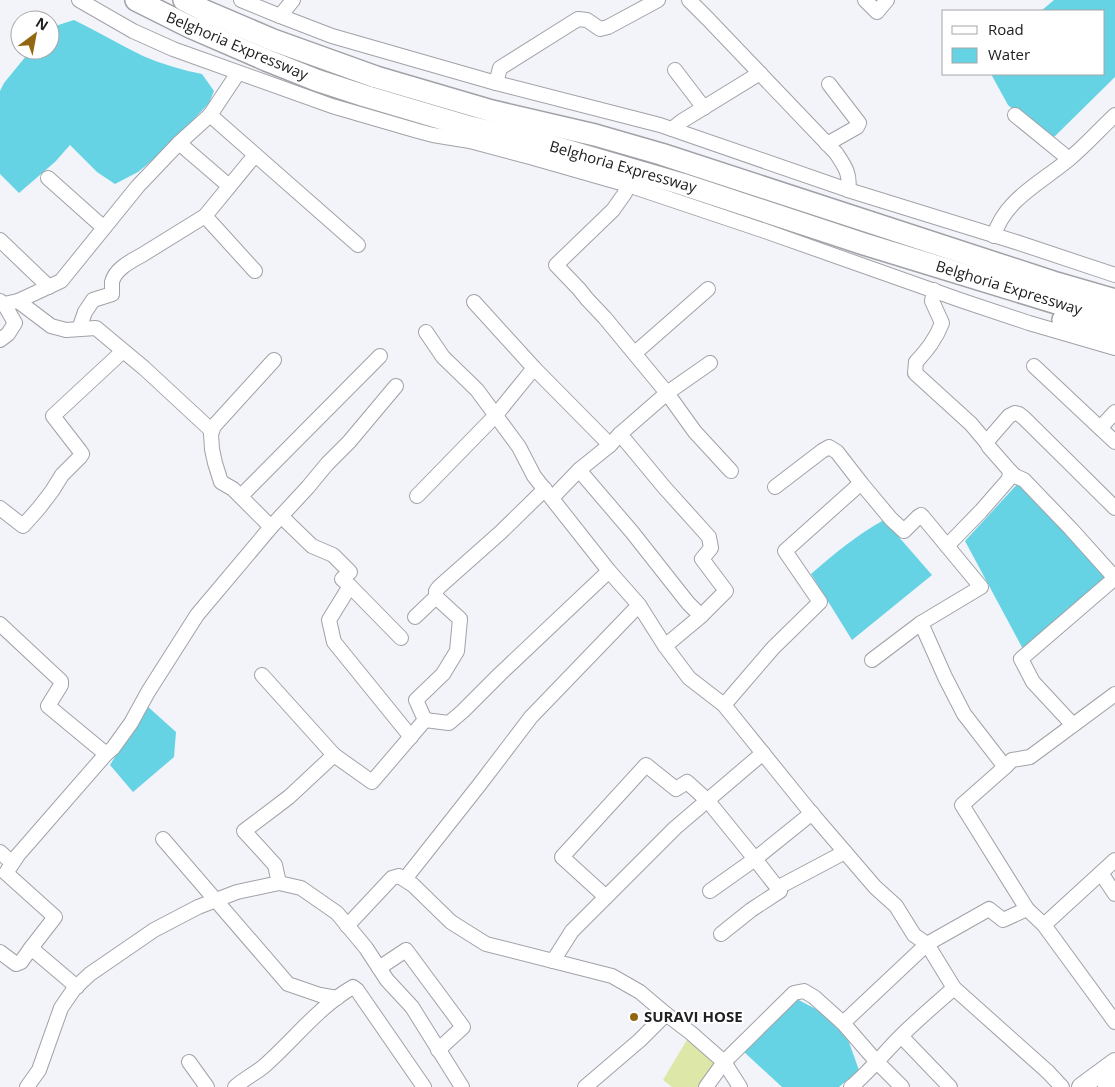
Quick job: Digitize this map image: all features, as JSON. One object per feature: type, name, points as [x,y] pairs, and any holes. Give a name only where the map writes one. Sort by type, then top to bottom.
[{"type":"highway","name":"Belghoria Expressway","points":[[136,0],[190,27],[316,80],[460,124],[552,146],[622,177],[682,184],[864,244],[1115,321]]},
{"type":"highway","name":"Belghoria Expressway","points":[[184,0],[273,40],[376,77],[492,111],[595,135],[661,154],[1053,282],[1115,300]]},
{"type":"highway","points":[[622,177],[627,144]]},
{"type":"highway","points":[[940,267],[1010,301],[1115,338]]},
{"type":"main road","points":[[1081,1087],[1115,1062]]},
{"type":"main road","points":[[1107,1087],[1115,1081]]},
{"type":"street","points":[[79,0],[133,31],[172,49],[332,106],[433,135],[470,141],[622,177],[774,234],[1029,323],[1115,348]]},
{"type":"street","points":[[241,0],[332,36],[496,83],[672,129],[848,187],[997,228],[1115,275]]},
{"type":"street","points":[[280,16],[293,0]]},
{"type":"street","points":[[496,83],[500,68],[578,19],[587,20],[600,29],[608,27],[658,0]]},
{"type":"street","points":[[689,0],[836,153],[847,169],[848,187]]},
{"type":"street","points":[[864,0],[877,12],[887,0]]},
{"type":"street","points":[[675,70],[704,108]]},
{"type":"street","points":[[0,340],[8,334],[15,324],[2,303],[18,302],[61,281],[138,186],[179,143],[210,115],[238,73]]},
{"type":"street","points":[[672,129],[760,74]]},
{"type":"street","points":[[828,144],[857,127],[859,122],[829,84]]},
{"type":"street","points":[[210,115],[358,245]]},
{"type":"street","points":[[1015,115],[1069,159]]},
{"type":"street","points":[[997,228],[1009,207],[1069,159],[1115,115]]},
{"type":"street","points":[[179,143],[229,186]]},
{"type":"street","points":[[79,329],[85,312],[93,300],[112,294],[112,281],[117,272],[131,261],[205,216],[255,155]]},
{"type":"street","points":[[622,177],[625,194],[613,210],[556,265],[635,353],[696,432],[731,471]]},
{"type":"street","points":[[48,178],[104,228]]},
{"type":"street","points":[[205,216],[254,271]]},
{"type":"street","points":[[0,240],[50,287]]},
{"type":"street","points":[[635,353],[708,289]]},
{"type":"street","points":[[934,290],[932,300],[942,323],[938,334],[929,348],[916,362],[915,373],[970,424],[1010,471],[1031,487],[1115,578],[1021,659],[1033,682],[1073,725]]},
{"type":"street","points":[[18,302],[50,326],[66,330],[96,328],[185,405],[212,431]]},
{"type":"street","points":[[474,302],[534,368],[610,445]]},
{"type":"street","points":[[426,332],[443,358],[476,390],[519,447],[534,476],[638,605],[689,678],[724,705],[845,852],[875,887],[896,906],[914,935],[927,944],[954,988],[1048,1072],[1062,1087]]},
{"type":"street","points":[[0,508],[23,526],[39,508],[62,475],[80,457],[82,454],[53,416],[123,351]]},
{"type":"street","points":[[241,496],[380,356]]},
{"type":"street","points":[[271,527],[234,489],[221,482],[214,463],[211,434],[214,426],[274,360]]},
{"type":"street","points":[[415,617],[436,597],[436,591],[439,587],[501,532],[610,445],[667,393],[710,363]]},
{"type":"street","points":[[1034,366],[1115,442]]},
{"type":"street","points":[[417,496],[495,416],[534,368]]},
{"type":"street","points":[[0,952],[16,964],[21,962],[55,917],[6,873],[12,862],[113,748],[131,723],[148,692],[197,614],[280,516],[308,487],[326,464],[349,442],[396,386]]},
{"type":"street","points":[[1100,428],[1115,412]]},
{"type":"street","points":[[987,443],[1009,416],[1015,413],[1019,414],[1115,508]]},
{"type":"street","points":[[620,434],[709,537],[711,548],[702,559],[726,591],[701,616],[665,646]]},
{"type":"street","points":[[775,487],[829,447],[836,452],[891,519],[904,531],[921,515],[981,587],[921,623],[872,660]]},
{"type":"street","points":[[579,470],[678,588],[688,603],[701,616]]},
{"type":"street","points":[[947,546],[982,511],[1009,479],[1010,471]]},
{"type":"street","points":[[724,705],[773,648],[820,602],[785,551],[861,483]]},
{"type":"street","points":[[280,516],[312,546],[333,555],[350,572],[342,579],[401,638]]},
{"type":"street","points":[[425,720],[449,723],[609,571]]},
{"type":"street","points":[[350,586],[329,620],[334,642],[411,737]]},
{"type":"street","points":[[425,720],[416,700],[443,674],[457,650],[460,619],[436,597]]},
{"type":"street","points":[[405,880],[531,717],[638,605]]},
{"type":"street","points":[[921,623],[964,714],[1005,767]]},
{"type":"street","points":[[0,624],[61,680],[61,685],[48,706],[106,754]]},
{"type":"street","points":[[262,675],[334,755],[372,782],[425,720]]},
{"type":"street","points":[[1115,694],[1030,757],[1012,760],[962,805],[1027,909],[1044,925],[1115,1022]]},
{"type":"street","points":[[553,961],[572,930],[675,828],[763,753]]},
{"type":"street","points":[[279,883],[276,865],[244,831],[289,796],[334,755]]},
{"type":"street","points":[[606,897],[562,857],[646,765],[676,790],[687,782],[708,801],[780,891],[751,910],[721,934]]},
{"type":"street","points":[[710,891],[755,859],[812,812]]},
{"type":"street","points":[[162,839],[288,984],[320,995],[337,998]]},
{"type":"street","points":[[0,852],[12,862]]},
{"type":"street","points":[[777,888],[845,852]]},
{"type":"street","points":[[1044,925],[1115,860]]},
{"type":"street","points":[[1101,873],[1115,894]]},
{"type":"street","points":[[347,926],[392,878],[399,876],[413,885],[451,922],[486,944],[612,976],[640,992],[724,1062],[740,1087]]},
{"type":"street","points":[[27,1087],[39,1070],[61,1008],[77,986],[90,974],[154,930],[198,907],[237,892],[279,883],[301,888],[337,913],[366,948],[387,980],[412,1007],[462,1087]]},
{"type":"street","points":[[843,1023],[927,944],[989,909],[1003,920],[1027,909]]},
{"type":"street","points":[[31,948],[77,986]]},
{"type":"street","points":[[379,968],[406,950],[463,1027],[438,1050]]},
{"type":"street","points":[[235,1087],[262,1068],[316,1016],[352,987],[358,990],[424,1087]]},
{"type":"street","points":[[851,1087],[864,1076],[901,1036],[954,988]]},
{"type":"street","points":[[706,1087],[724,1062],[794,993],[804,992],[814,997],[843,1023],[902,1087]]},
{"type":"street","points":[[585,1087],[640,1040],[666,1014]]},
{"type":"street","points":[[901,1036],[950,1087]]},
{"type":"street","points":[[189,1062],[207,1087]]},
{"type":"green space","points":[[691,1033],[724,1062],[706,1087],[672,1087],[663,1080]]},
{"type":"water","points":[[1054,0],[1115,0],[1115,77],[1051,140],[1008,105],[992,75],[1105,75],[1105,10],[1042,10]]},
{"type":"water","points":[[74,20],[157,62],[202,74],[214,91],[209,103],[167,148],[138,172],[115,184],[97,172],[70,145],[55,162],[19,193],[0,174],[0,91],[4,83],[23,60],[60,60],[60,24]]},
{"type":"water","points":[[1021,480],[1115,575],[1024,651],[965,541]]},
{"type":"water","points":[[884,520],[932,575],[852,640],[811,574],[837,552]]},
{"type":"water","points":[[146,705],[176,732],[174,757],[133,792],[110,765]]},
{"type":"water","points":[[795,998],[842,1023],[859,1070],[839,1087],[782,1087],[743,1051]]},
{"type":"place","name":"SURAVI HOSE","points":[[634,1017]]}]
